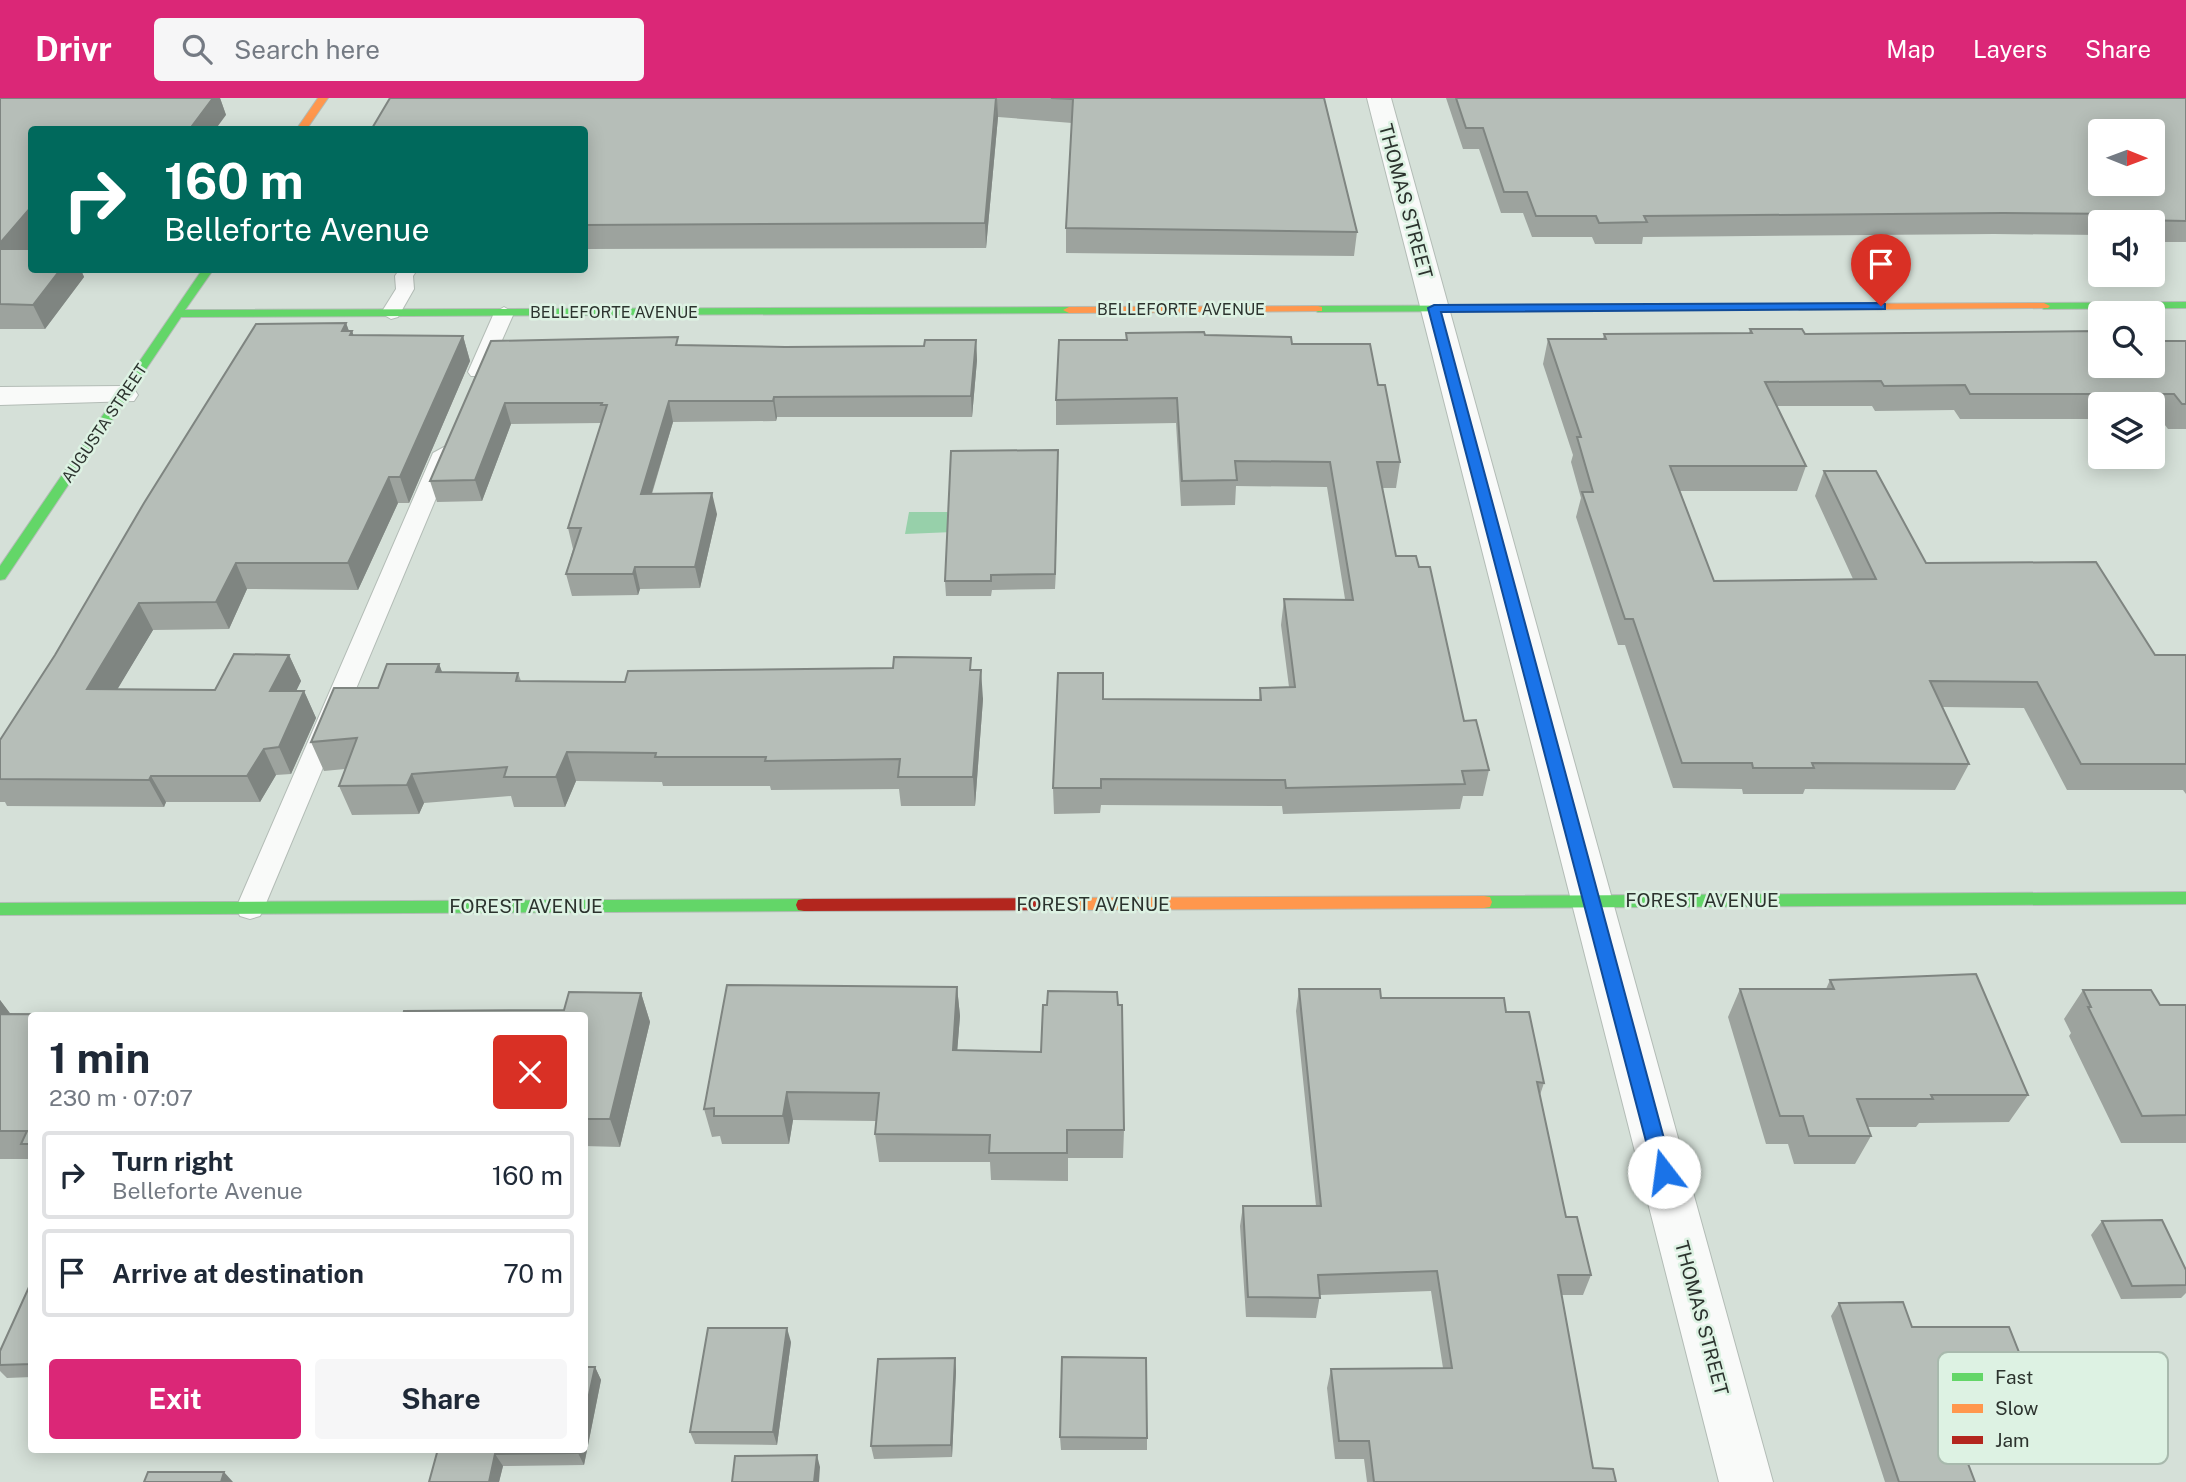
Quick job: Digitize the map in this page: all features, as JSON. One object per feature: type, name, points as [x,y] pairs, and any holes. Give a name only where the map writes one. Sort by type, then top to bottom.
[{"type":"street","points":[[304,126],[323,98]]},
{"type":"street","name":"THOMAS STREET","points":[[1379,98],[1746,1482]]},
{"type":"street","name":"AUGUSTA STREET","points":[[0,576],[205,273]]},
{"type":"street","name":"BELLEFORTE AVENUE","points":[[177,314],[2186,304]]},
{"type":"street","points":[[0,396],[123,395]]},
{"type":"street","name":"FOREST AVENUE","points":[[0,909],[2186,898]]},
{"type":"lane","points":[[391,313],[405,289],[406,273]]},
{"type":"lane","points":[[471,390],[504,313]]},
{"type":"lane","points":[[250,908],[454,428]]},
{"type":"shaded area","points":[[909,512],[981,512],[977,531],[905,534]]},
{"type":"building","points":[[0,98],[213,98],[192,126],[28,126],[28,211],[0,243]]},
{"type":"building","points":[[390,98],[996,98],[985,223],[588,225],[588,126],[373,126]]},
{"type":"building","points":[[1051,98],[1324,98],[1357,232],[1066,228],[1073,99]]},
{"type":"building","points":[[1456,98],[2186,98],[2186,221],[2165,221],[2165,210],[2088,210],[2088,214],[1644,216],[1647,222],[1599,223],[1596,216],[1536,216],[1527,192],[1504,192],[1483,128],[1466,128]]},
{"type":"building","points":[[0,249],[28,249],[28,273],[58,273],[33,305],[0,304]]},
{"type":"building","points":[[346,323],[342,331],[352,331],[350,335],[463,336],[400,477],[389,477],[348,563],[236,563],[216,602],[139,603],[87,689],[215,690],[234,654],[289,655],[270,691],[304,691],[279,747],[264,749],[247,776],[151,776],[149,780],[0,779],[0,740],[55,655],[144,503],[256,324]]},
{"type":"building","points":[[1750,329],[1802,329],[1805,334],[2088,331],[2088,378],[2165,378],[2165,341],[2186,341],[2186,404],[2182,404],[2174,394],[2165,392],[1970,394],[1965,385],[1884,386],[1881,381],[1765,382],[1806,466],[1670,466],[1714,581],[1876,579],[1824,471],[1876,471],[1926,563],[2096,562],[2155,655],[2186,655],[2186,764],[2081,764],[2037,682],[1930,681],[1969,764],[1812,763],[1814,768],[1753,768],[1752,763],[1682,763],[1633,619],[1625,619],[1582,492],[1593,492],[1577,437],[1581,437],[1548,339],[1606,339],[1604,334],[1752,333]]},
{"type":"building","points":[[1204,332],[1205,335],[1291,337],[1292,344],[1370,344],[1378,385],[1385,385],[1400,462],[1377,462],[1396,556],[1416,556],[1419,567],[1430,567],[1464,721],[1476,720],[1489,770],[1462,771],[1465,784],[1286,788],[1285,780],[1101,779],[1101,788],[1053,788],[1058,673],[1103,673],[1103,699],[1261,700],[1260,688],[1295,687],[1284,599],[1353,600],[1330,462],[1235,461],[1237,480],[1182,481],[1177,398],[1056,400],[1059,340],[1127,340],[1126,333]]},
{"type":"building","points":[[678,337],[676,345],[785,347],[924,346],[925,340],[976,340],[971,396],[774,397],[773,401],[669,401],[641,494],[712,493],[695,567],[635,567],[633,574],[566,574],[581,528],[568,528],[607,405],[601,405],[602,403],[505,403],[475,480],[430,481],[491,341]]},
{"type":"building","points":[[1058,450],[1055,574],[991,575],[991,581],[945,581],[951,451]]},
{"type":"building","points":[[894,657],[971,658],[970,670],[981,670],[973,777],[898,777],[900,759],[765,761],[766,757],[655,757],[656,753],[567,752],[556,777],[504,777],[507,767],[412,774],[407,785],[339,786],[357,738],[311,742],[334,688],[378,688],[387,664],[439,664],[436,672],[518,673],[516,681],[625,682],[628,671],[893,668]]},
{"type":"building","points":[[1976,974],[2028,1095],[1931,1095],[1933,1099],[1857,1099],[1871,1136],[1809,1136],[1803,1116],[1780,1116],[1740,989],[1834,989],[1830,980]]},
{"type":"building","points":[[727,985],[957,987],[953,1050],[1041,1052],[1043,1005],[1047,1005],[1048,991],[1117,992],[1118,1005],[1122,1005],[1124,1130],[1067,1130],[1067,1153],[989,1153],[990,1135],[875,1134],[879,1093],[787,1092],[783,1116],[714,1116],[714,1108],[704,1109]]},
{"type":"building","points":[[1299,989],[1380,989],[1381,998],[1504,998],[1506,1012],[1529,1012],[1544,1083],[1537,1082],[1566,1217],[1577,1217],[1591,1275],[1558,1275],[1593,1468],[1613,1469],[1616,1482],[1374,1482],[1369,1441],[1339,1441],[1331,1369],[1452,1368],[1437,1271],[1318,1275],[1320,1298],[1248,1297],[1243,1206],[1321,1206]]},
{"type":"building","points":[[2083,990],[2151,990],[2160,1005],[2186,1005],[2186,1115],[2142,1116],[2088,1007],[2091,1007]]},
{"type":"building","points":[[569,992],[641,993],[610,1119],[588,1119],[588,1012],[404,1011],[564,1010]]},
{"type":"building","points":[[0,1014],[28,1014],[28,1144],[21,1144],[27,1131],[0,1131]]},
{"type":"building","points":[[2162,1220],[2186,1270],[2186,1285],[2132,1286],[2102,1221]]},
{"type":"building","points":[[28,1289],[28,1364],[0,1365],[0,1351]]},
{"type":"building","points":[[1903,1302],[1912,1327],[2009,1327],[2019,1352],[1938,1352],[1938,1464],[1968,1464],[1975,1482],[1899,1482],[1839,1303]]},
{"type":"building","points":[[708,1328],[787,1328],[773,1432],[690,1432]]},
{"type":"building","points":[[1062,1357],[1146,1358],[1147,1438],[1060,1437]]},
{"type":"building","points":[[955,1358],[951,1445],[871,1446],[878,1359]]},
{"type":"building","points":[[588,1367],[595,1367],[588,1399]]},
{"type":"building","points":[[437,1453],[578,1453],[495,1454],[489,1482],[429,1482]]},
{"type":"building","points":[[817,1455],[814,1482],[732,1482],[735,1456]]},
{"type":"building","points":[[148,1472],[224,1472],[221,1482],[144,1482]]},
{"type":"traffic: fast","points":[[0,576],[205,273]]},
{"type":"traffic: fast","points":[[2044,306],[2186,305]]},
{"type":"traffic: fast","points":[[1318,309],[1800,307]]},
{"type":"traffic: fast","points":[[177,314],[1069,310]]},
{"type":"traffic: fast","points":[[1484,902],[2186,898]]},
{"type":"traffic: fast","points":[[0,909],[804,905]]},
{"type":"traffic: slow","points":[[304,126],[323,98]]},
{"type":"traffic: slow","points":[[1800,307],[2044,306]]},
{"type":"traffic: slow","points":[[1069,310],[1318,309]]},
{"type":"traffic: slow","points":[[1049,904],[1484,902]]},
{"type":"traffic: jam","points":[[804,905],[1049,904]]},
{"type":"route","points":[[1664,1172],[1434,308],[1881,306]]}]
